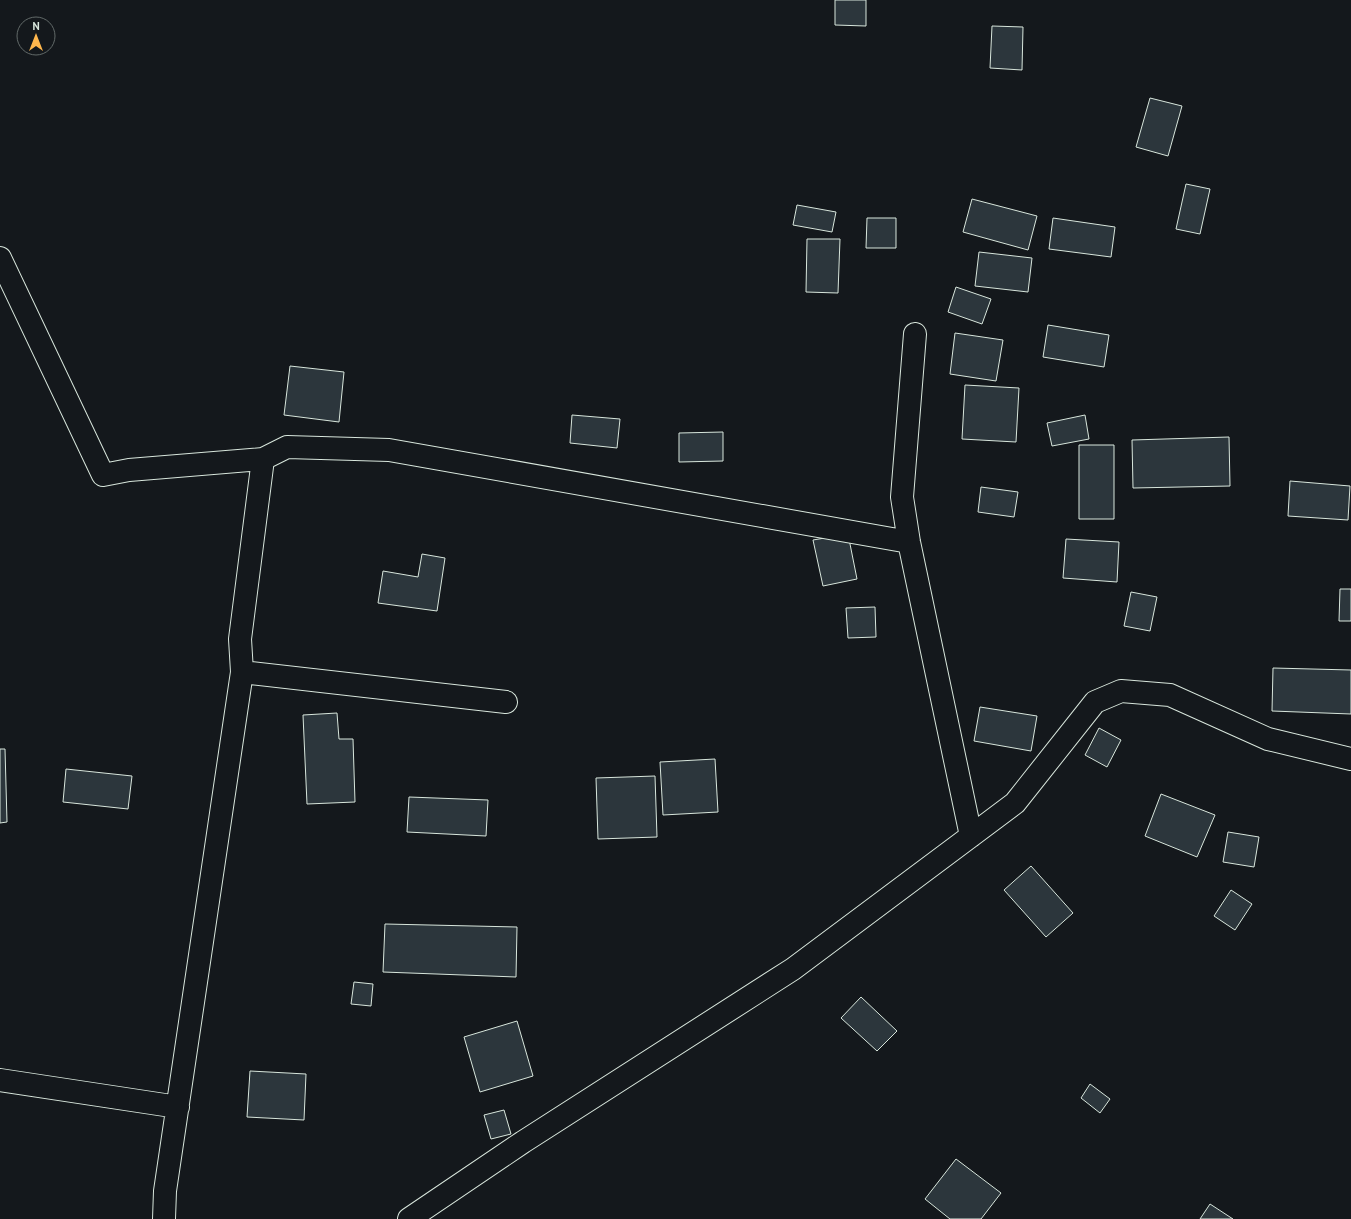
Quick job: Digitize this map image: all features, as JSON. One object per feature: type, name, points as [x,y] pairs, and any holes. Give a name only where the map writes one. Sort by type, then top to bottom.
[{"type":"street","points":[[0,258],[103,475],[129,470],[264,459],[287,447],[389,450],[908,542]]},
{"type":"street","points":[[915,334],[902,497],[908,542],[971,836]]},
{"type":"street","points":[[164,1219],[165,1191],[242,672],[240,639],[264,459]]},
{"type":"street","points":[[242,672],[506,702]]},
{"type":"street","points":[[408,1219],[530,1138],[793,969],[1015,803],[1095,702],[1121,691],[1170,695],[1268,740],[1351,759]]},
{"type":"street","points":[[0,1080],[178,1107]]},
{"type":"building","points":[[835,0],[866,0],[866,26],[835,25]]},
{"type":"building","points":[[992,26],[1023,27],[1022,70],[990,68]]},
{"type":"building","points":[[1150,98],[1182,106],[1168,156],[1136,147]]},
{"type":"building","points":[[1186,184],[1210,189],[1200,234],[1176,229]]},
{"type":"building","points":[[972,199],[1037,216],[1028,250],[963,232]]},
{"type":"building","points":[[797,205],[836,212],[832,232],[793,225]]},
{"type":"building","points":[[867,218],[896,218],[896,248],[866,248]]},
{"type":"building","points":[[1053,218],[1115,227],[1111,257],[1049,249]]},
{"type":"building","points":[[807,239],[840,239],[838,293],[806,292]]},
{"type":"building","points":[[979,252],[1032,258],[1028,292],[975,286]]},
{"type":"building","points":[[956,287],[991,299],[982,324],[948,312]]},
{"type":"building","points":[[1048,325],[1109,335],[1104,367],[1043,357]]},
{"type":"building","points":[[955,333],[1003,340],[996,381],[950,374]]},
{"type":"building","points":[[290,366],[344,372],[339,422],[284,415]]},
{"type":"building","points":[[965,385],[1019,388],[1016,442],[962,439]]},
{"type":"building","points":[[572,415],[620,419],[617,448],[570,443]]},
{"type":"building","points":[[1085,415],[1089,439],[1052,446],[1047,423]]},
{"type":"building","points":[[723,432],[723,461],[679,462],[679,433]]},
{"type":"building","points":[[1229,437],[1230,486],[1133,488],[1132,440]]},
{"type":"building","points":[[1079,445],[1114,445],[1114,519],[1079,519]]},
{"type":"building","points":[[1290,481],[1350,486],[1348,520],[1288,516]]},
{"type":"building","points":[[981,487],[1018,492],[1014,517],[978,512]]},
{"type":"building","points":[[848,534],[857,579],[823,586],[813,540]]},
{"type":"building","points":[[1066,539],[1119,542],[1117,582],[1063,578]]},
{"type":"building","points":[[422,554],[445,558],[437,611],[378,603],[383,571],[418,577]]},
{"type":"building","points":[[1340,589],[1351,589],[1351,621],[1339,621]]},
{"type":"building","points":[[1131,592],[1157,597],[1150,631],[1124,626]]},
{"type":"building","points":[[875,607],[876,637],[848,638],[846,608]]},
{"type":"building","points":[[1273,668],[1351,670],[1351,714],[1272,711]]},
{"type":"building","points":[[980,707],[1037,716],[1031,751],[974,741]]},
{"type":"building","points":[[337,713],[339,739],[353,739],[355,802],[307,804],[303,715]]},
{"type":"building","points":[[1099,728],[1121,740],[1107,767],[1085,755]]},
{"type":"building","points":[[0,749],[5,749],[7,822],[0,823]]},
{"type":"building","points":[[715,759],[718,812],[663,815],[660,762]]},
{"type":"building","points":[[66,769],[132,776],[128,809],[63,802]]},
{"type":"building","points":[[655,776],[657,837],[598,839],[596,778]]},
{"type":"building","points":[[1161,794],[1215,815],[1197,857],[1145,836]]},
{"type":"building","points":[[409,797],[488,800],[486,836],[407,832]]},
{"type":"building","points":[[1228,832],[1259,837],[1254,867],[1223,862]]},
{"type":"building","points":[[1031,866],[1073,913],[1046,937],[1004,890]]},
{"type":"building","points":[[1231,890],[1252,904],[1235,930],[1214,916]]},
{"type":"building","points":[[385,924],[517,927],[516,977],[383,972]]},
{"type":"building","points":[[354,982],[373,984],[371,1006],[351,1004]]},
{"type":"building","points":[[861,997],[897,1031],[877,1051],[841,1018]]},
{"type":"building","points":[[517,1021],[533,1076],[480,1092],[464,1037]]},
{"type":"building","points":[[250,1071],[306,1074],[304,1120],[247,1117]]},
{"type":"building","points":[[1090,1084],[1110,1099],[1100,1113],[1081,1098]]},
{"type":"building","points":[[504,1110],[511,1134],[491,1139],[484,1115]]},
{"type":"building","points":[[956,1159],[1001,1193],[981,1219],[950,1219],[925,1199]]},
{"type":"building","points":[[1210,1204],[1233,1219],[1200,1219]]}]
